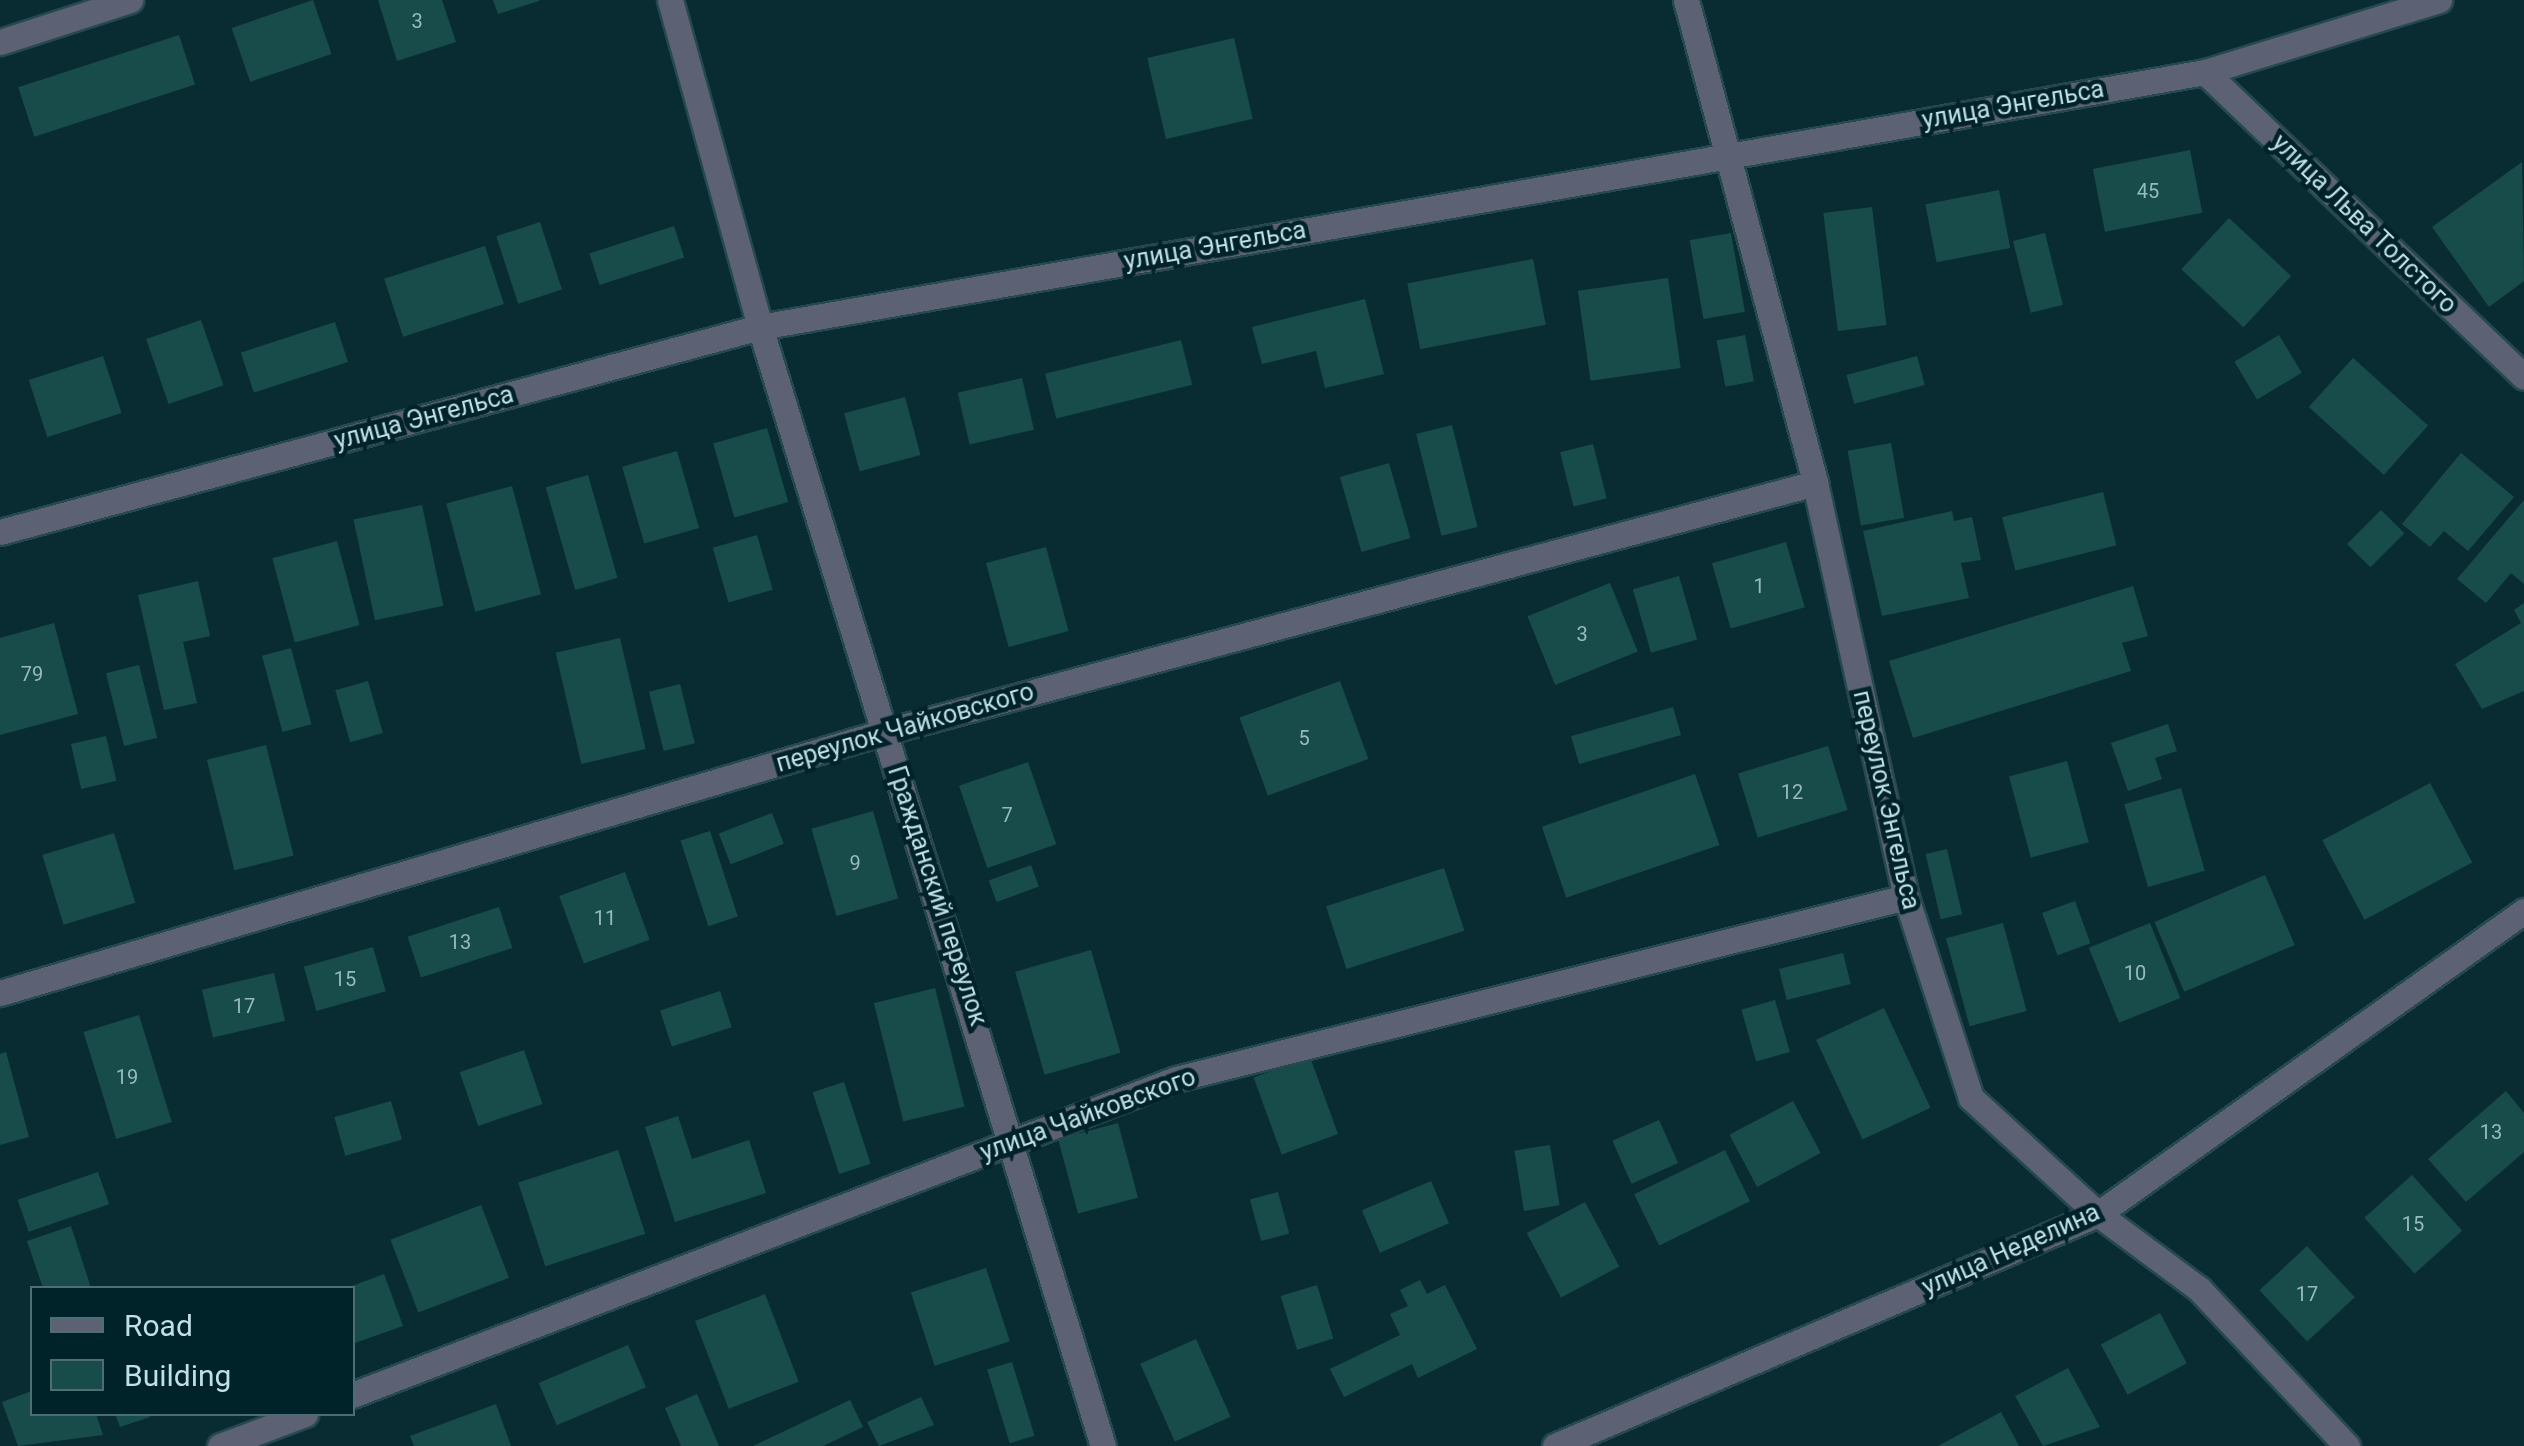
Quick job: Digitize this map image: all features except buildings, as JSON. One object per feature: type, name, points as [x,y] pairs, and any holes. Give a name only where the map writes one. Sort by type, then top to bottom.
[{"type":"street","points":[[0,42],[130,0]]},
{"type":"street","name":"Гражданский переулок","points":[[670,0],[760,327],[884,732],[1016,1141],[1103,1446]]},
{"type":"street","name":"переулок Энгельса","points":[[1686,0],[1731,153],[1815,484],[1906,897],[1971,1098],[2098,1214],[2199,1289],[2347,1446]]},
{"type":"street","name":"улица Энгельса","points":[[0,532],[760,327],[2205,72],[2439,0]]},
{"type":"street","name":"улица Льва Толстого","points":[[2205,72],[2524,376]]},
{"type":"street","name":"переулок Чайковского","points":[[0,993],[884,732],[1815,484]]},
{"type":"street","name":"улица Чайковского","points":[[355,1394],[1176,1079],[1906,897]]},
{"type":"street","name":"улица Неделина","points":[[1555,1446],[2098,1214],[2524,912]]},
{"type":"street","points":[[220,1446],[300,1416]]}]
